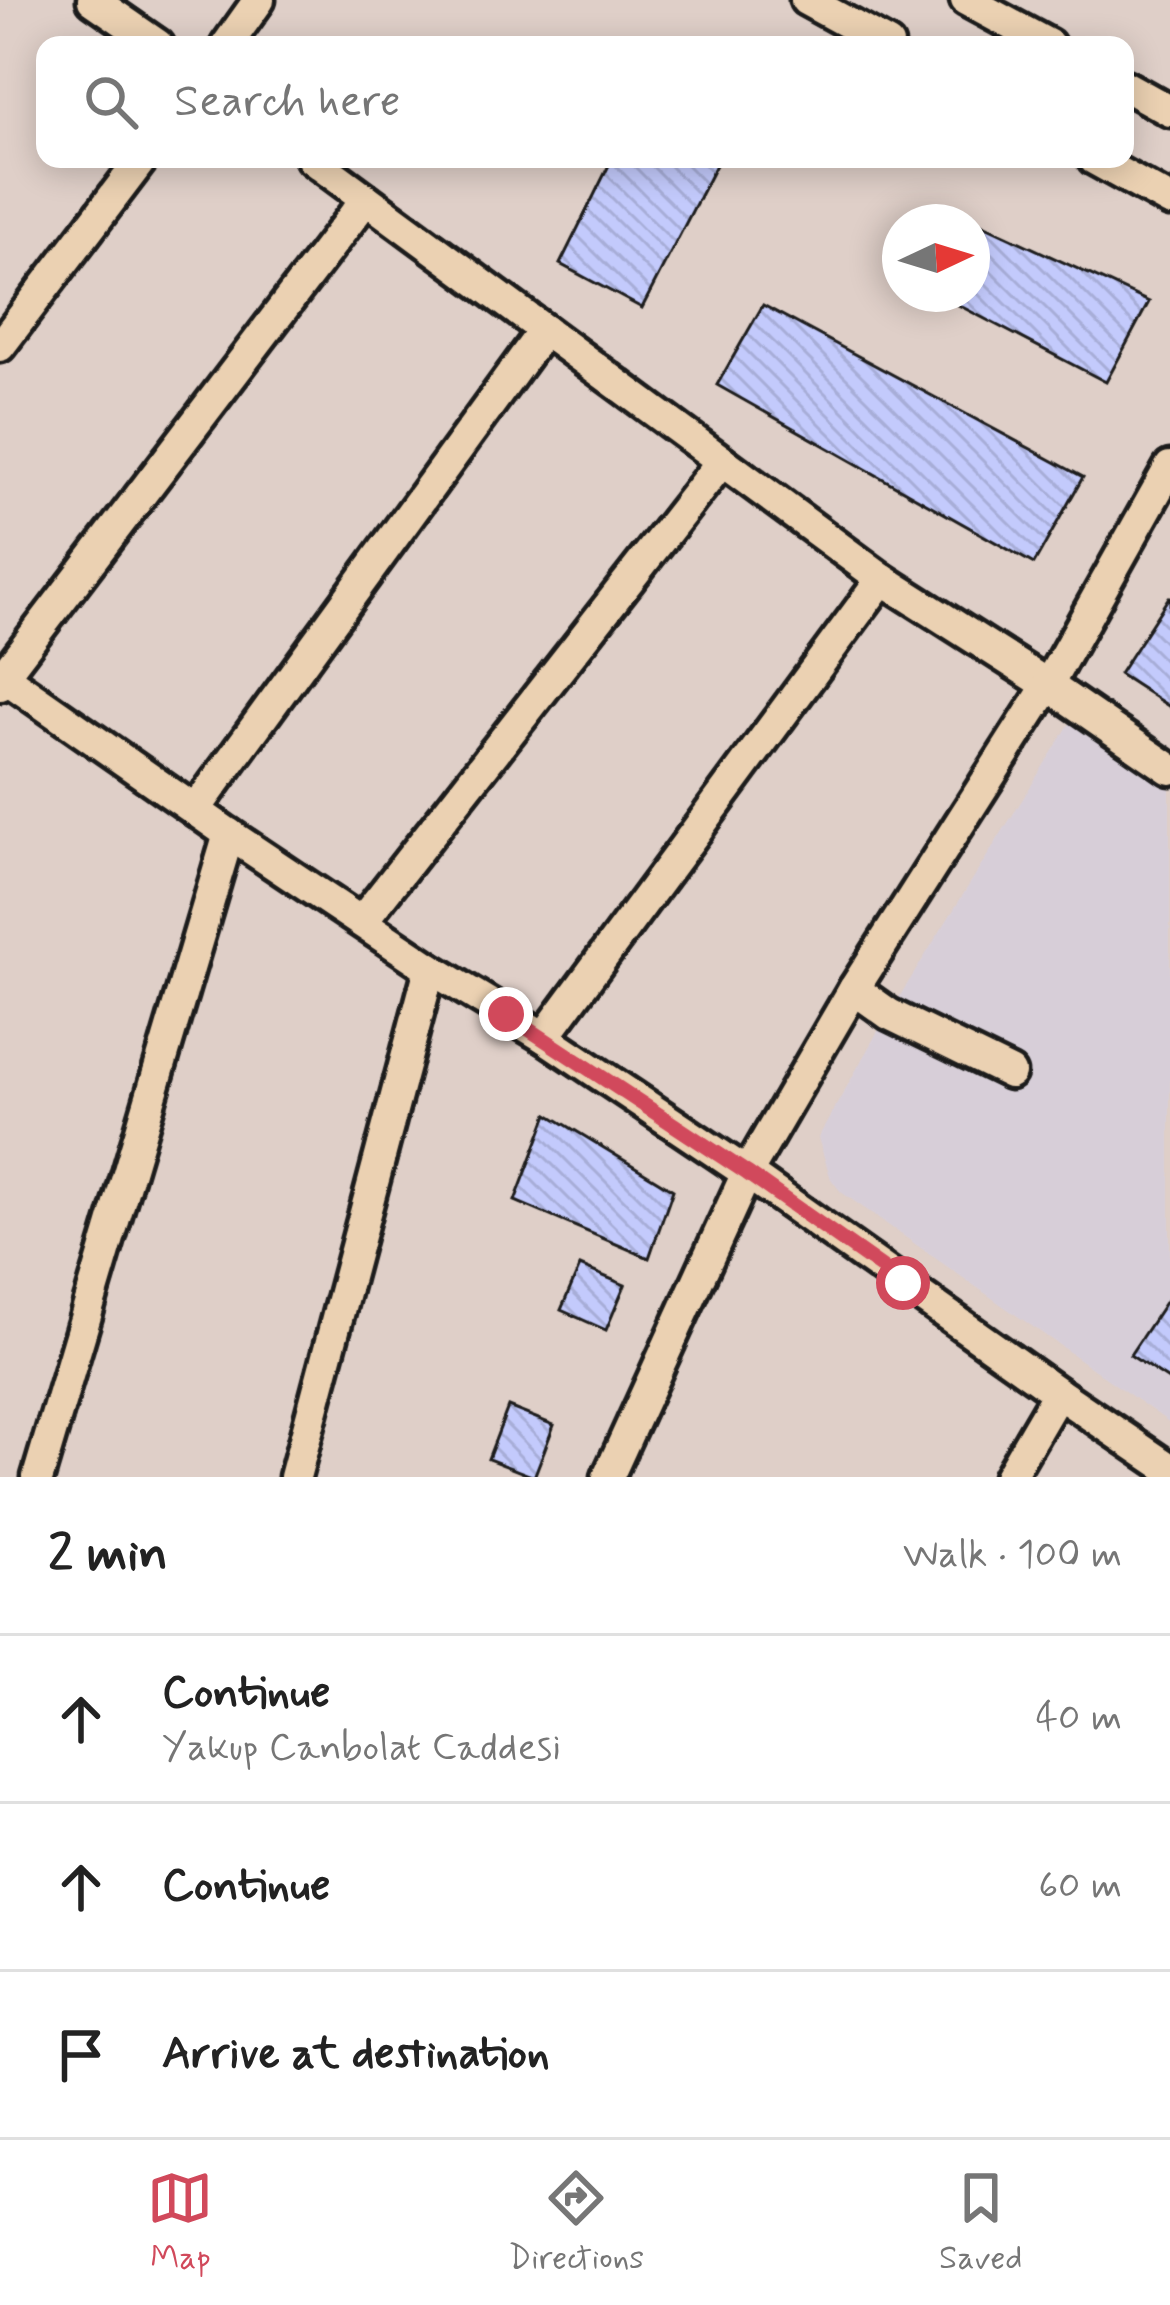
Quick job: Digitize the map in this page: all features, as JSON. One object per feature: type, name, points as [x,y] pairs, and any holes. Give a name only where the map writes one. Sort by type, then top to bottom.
[{"type":"street","points":[[93,0],[145,36]]},
{"type":"street","points":[[233,36],[259,0]]},
{"type":"street","points":[[806,0],[872,36]]},
{"type":"street","points":[[966,0],[1032,36]]},
{"type":"street","points":[[1134,91],[1170,111]]},
{"type":"street","points":[[0,346],[135,168]]},
{"type":"street","points":[[324,168],[882,579],[1170,769]]},
{"type":"street","points":[[1110,168],[1170,201]]},
{"type":"street","points":[[366,199],[1,679],[430,968],[544,1037],[747,1173],[1170,1469]]},
{"type":"street","points":[[195,810],[544,330]]},
{"type":"street","points":[[362,921],[722,461]]},
{"type":"street","points":[[608,1477],[747,1173],[854,989],[1048,685],[1167,481]]},
{"type":"street","points":[[544,1037],[882,579]]},
{"type":"street","points":[[38,1477],[229,834]]},
{"type":"street","points":[[295,1477],[430,968]]},
{"type":"street","points":[[854,989],[889,1014],[1010,1073]]},
{"type":"street","points":[[1009,1477],[1058,1394]]},
{"type":"shaded area","points":[[1072,720],[1170,789],[1170,1423],[841,1192],[831,1179],[818,1138],[878,1031]]},
{"type":"building","points":[[608,168],[714,168],[642,308],[560,264]]},
{"type":"building","points":[[990,228],[1149,302],[1106,382],[972,312],[990,312]]},
{"type":"building","points":[[763,305],[1083,477],[1034,564],[717,385]]},
{"type":"building","points":[[1170,597],[1170,707],[1119,674]]},
{"type":"building","points":[[548,1114],[673,1190],[649,1258],[515,1201]]},
{"type":"building","points":[[580,1266],[625,1285],[606,1330],[561,1310]]},
{"type":"building","points":[[1170,1295],[1170,1381],[1130,1355]]},
{"type":"building","points":[[508,1407],[554,1425],[534,1477],[488,1459]]},
{"type":"route","points":[[506,1014],[903,1283]]}]
